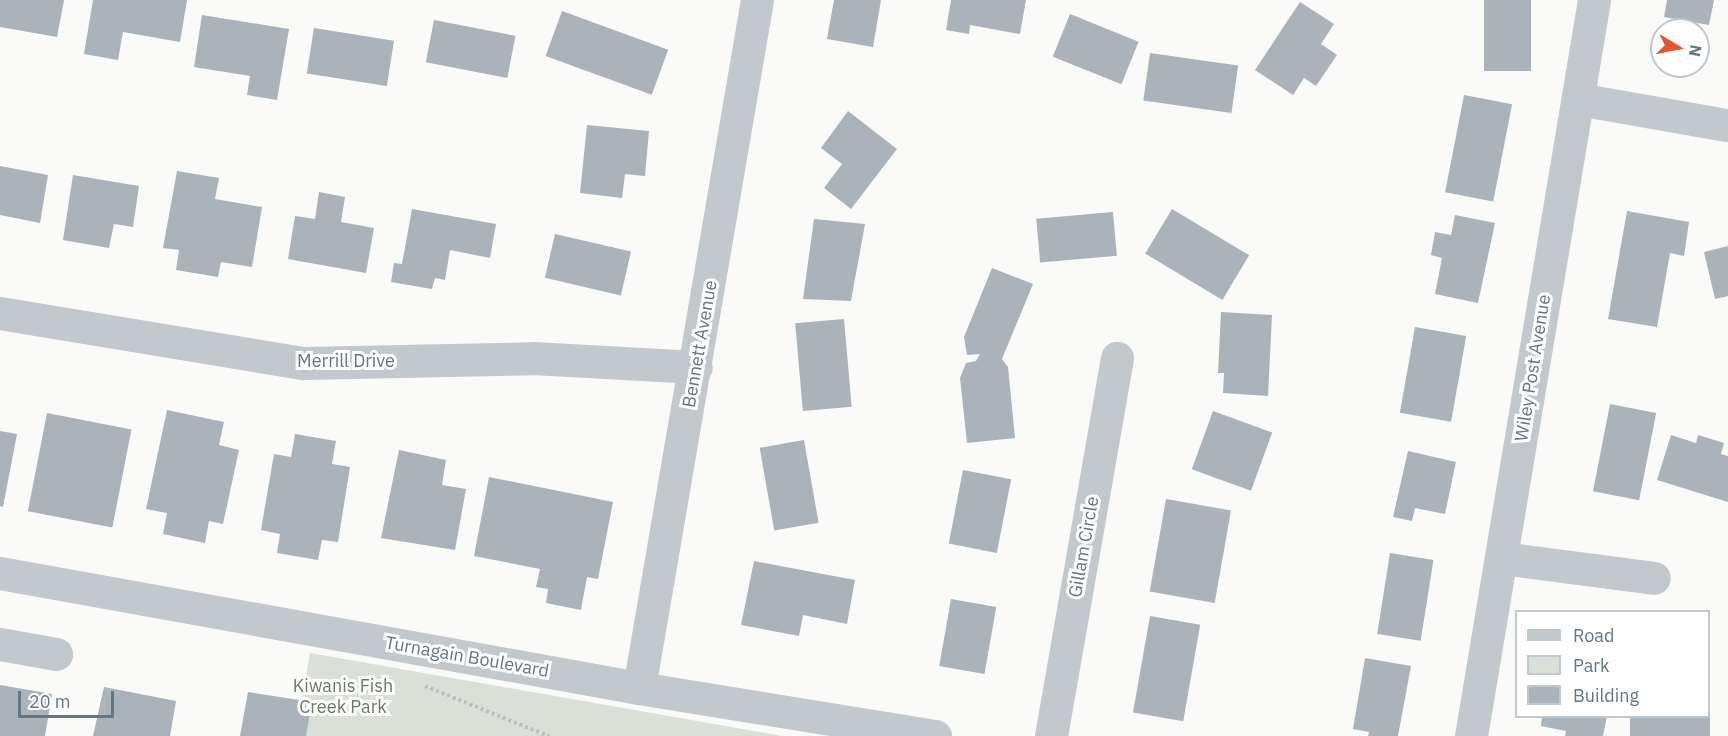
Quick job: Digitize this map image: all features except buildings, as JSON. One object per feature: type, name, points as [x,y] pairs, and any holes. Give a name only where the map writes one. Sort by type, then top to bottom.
[{"type":"street","name":"Bennett Avenue","points":[[639,688],[696,367],[757,0]]},
{"type":"street","name":"Wiley Post Avenue","points":[[1471,736],[1594,0]]},
{"type":"street","points":[[1578,99],[1725,125]]},
{"type":"street","name":"Merrill Drive","points":[[0,313],[303,363],[533,358],[696,367]]},
{"type":"street","name":"Gillam Circle","points":[[1051,736],[1117,358]]},
{"type":"street","points":[[1501,558],[1654,578]]},
{"type":"street","name":"Turnagain Boulevard","points":[[0,573],[639,688],[935,736]]},
{"type":"street","points":[[0,644],[56,654]]},
{"type":"path","points":[[417,684],[549,736]]},
{"type":"green space","name":"Kiwanis Fish Creek Park","points":[[310,653],[782,736],[296,736]]}]
